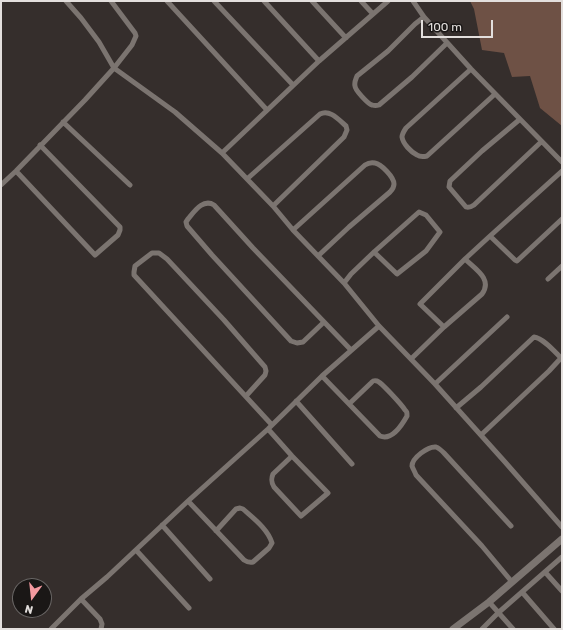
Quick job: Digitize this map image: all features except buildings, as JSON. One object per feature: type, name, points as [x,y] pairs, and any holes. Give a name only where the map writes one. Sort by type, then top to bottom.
[{"type":"main road","points":[[453,629],[489,602],[562,539]]},
{"type":"street","points":[[66,1],[99,42],[114,68],[176,112],[222,153],[344,283],[379,326],[435,384],[562,526]]},
{"type":"street","points":[[1,185],[85,100],[130,48],[136,36],[111,1]]},
{"type":"street","points":[[167,1],[267,110]]},
{"type":"street","points":[[214,1],[293,85]]},
{"type":"street","points":[[264,1],[319,61]]},
{"type":"street","points":[[312,1],[346,38]]},
{"type":"street","points":[[361,1],[373,14]]},
{"type":"street","points":[[222,153],[319,61],[388,1]]},
{"type":"street","points":[[413,1],[424,17],[471,69],[562,162]]},
{"type":"street","points":[[424,17],[388,51],[357,76],[355,83],[356,90],[370,105],[379,106],[447,43]]},
{"type":"street","points":[[471,69],[406,128],[402,136],[402,140],[405,145],[416,155],[423,157],[426,156],[495,94]]},
{"type":"street","points":[[247,179],[323,112],[330,113],[346,126],[347,130],[344,137],[273,206]]},
{"type":"street","points":[[520,120],[482,150],[450,181],[449,187],[466,206],[469,208],[472,207],[541,142]]},
{"type":"street","points":[[63,122],[130,185]]},
{"type":"street","points":[[16,171],[94,255],[118,235],[120,227],[40,146]]},
{"type":"street","points":[[293,230],[365,165],[372,163],[380,165],[393,180],[394,184],[390,192],[318,256]]},
{"type":"street","points":[[444,327],[420,304],[465,259],[562,171]]},
{"type":"street","points":[[324,322],[303,342],[297,343],[291,341],[187,226],[186,222],[188,219],[204,203],[209,202],[214,204],[253,248],[351,350]]},
{"type":"street","points":[[344,283],[351,274],[374,252],[419,212],[426,215],[440,232],[426,251],[397,274],[374,252]]},
{"type":"street","points":[[490,236],[515,260],[518,261],[562,219]]},
{"type":"street","points":[[246,396],[265,375],[265,367],[224,320],[167,259],[159,253],[152,253],[135,266],[134,275],[246,396],[292,456],[328,493],[301,516],[272,483],[273,474],[292,456]]},
{"type":"street","points":[[411,359],[485,290],[486,281],[465,259]]},
{"type":"street","points":[[548,279],[562,266]]},
{"type":"street","points":[[435,384],[507,318]]},
{"type":"street","points":[[51,629],[81,599],[107,578],[162,525],[270,427],[322,376],[379,326]]},
{"type":"street","points":[[456,408],[481,387],[534,337],[538,338],[562,358],[481,435]]},
{"type":"street","points":[[322,376],[349,404],[380,436],[384,438],[391,436],[407,416],[406,411],[400,403],[376,381],[371,383],[349,404]]},
{"type":"street","points":[[296,401],[352,464]]},
{"type":"street","points":[[511,526],[439,449],[435,447],[424,451],[412,464],[412,468],[416,475],[482,546],[512,582]]},
{"type":"street","points":[[188,502],[216,531],[244,560],[250,563],[269,548],[272,542],[263,528],[243,509],[240,508],[236,509],[216,531]]},
{"type":"street","points":[[162,525],[210,579]]},
{"type":"street","points":[[136,550],[189,608]]},
{"type":"street","points":[[482,629],[562,557]]},
{"type":"street","points":[[545,572],[562,591]]},
{"type":"street","points":[[522,592],[554,629]]},
{"type":"street","points":[[81,599],[100,619],[102,624],[101,629]]},
{"type":"street","points":[[489,602],[512,629]]},
{"type":"shaded area","points":[[470,1],[562,1],[562,126],[540,108],[530,76],[512,77],[504,53],[482,50],[474,9]]}]
